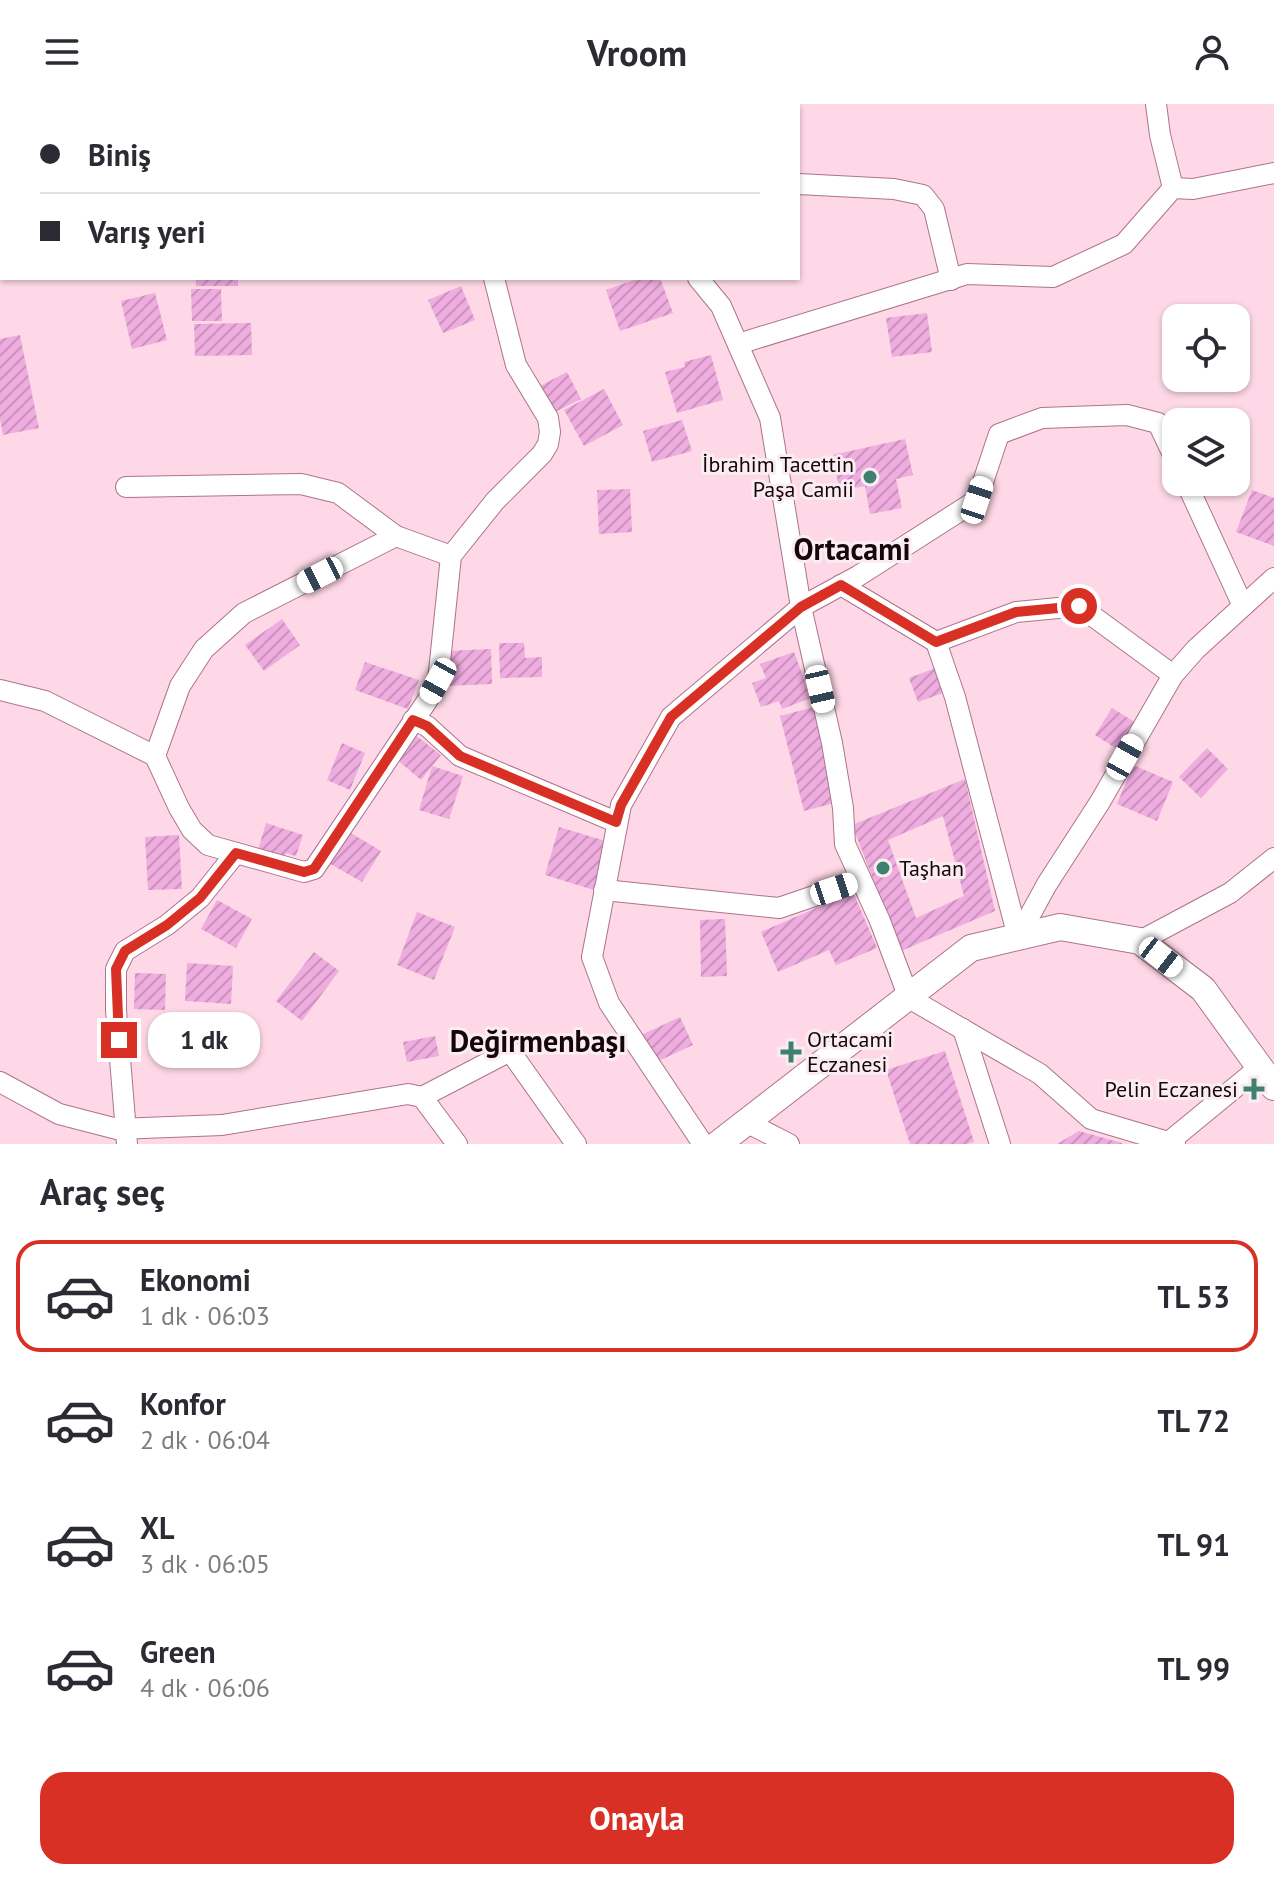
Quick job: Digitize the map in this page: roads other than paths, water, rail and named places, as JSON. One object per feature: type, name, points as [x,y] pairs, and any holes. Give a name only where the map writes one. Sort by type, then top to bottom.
[{"type":"street","points":[[1156,104],[1173,188]]},
{"type":"street","points":[[1173,188],[1193,189],[1274,173]]},
{"type":"street","points":[[800,184],[894,189],[923,195],[934,209],[951,280]]},
{"type":"street","points":[[738,344],[967,274],[1053,277],[1124,244],[1173,188]]},
{"type":"street","points":[[0,690],[45,701],[155,756],[192,830],[208,845],[304,872],[314,869],[438,681],[451,556],[495,501],[542,454],[548,444],[548,418],[516,365],[495,280]]},
{"type":"street","points":[[700,280],[721,306],[770,418],[801,607],[832,743],[843,808],[845,844],[909,998],[1040,1074],[1091,1119],[1172,1142],[1267,1077],[1203,989],[1140,941],[1060,927],[971,948],[909,998],[748,1123],[718,1144]]},
{"type":"street","points":[[703,1144],[609,1003],[592,957],[621,805],[671,717],[801,607],[977,500],[999,434],[1042,418],[1127,415],[1158,423],[1162,431]]},
{"type":"street","points":[[126,487],[301,484],[338,493],[396,536],[451,556]]},
{"type":"street","points":[[1192,496],[1243,606]]},
{"type":"street","points":[[155,756],[180,686],[204,649],[244,613],[396,536]]},
{"type":"street","points":[[1018,937],[1173,675],[1196,649],[1274,578]]},
{"type":"street","points":[[841,585],[936,642],[955,697],[1018,937]]},
{"type":"street","points":[[936,642],[1016,612],[1079,606],[1173,675]]},
{"type":"street","points":[[413,720],[427,726],[460,756],[616,822]]},
{"type":"street","points":[[126,1136],[116,1010],[116,969],[125,951],[167,925],[200,898],[236,853]]},
{"type":"street","points":[[1140,941],[1230,893],[1274,858]]},
{"type":"street","points":[[604,890],[779,908],[861,880]]},
{"type":"street","points":[[963,1029],[1000,1144]]},
{"type":"street","points":[[0,1082],[59,1114],[117,1129],[126,1136],[222,1125],[408,1094],[422,1097],[510,1051],[576,1144]]},
{"type":"street","points":[[422,1097],[457,1144]]},
{"type":"street","points":[[748,1123],[789,1144]]},
{"type":"place","name":"İbrahim Tacettin Paşa Camii","points":[[870,477]]},
{"type":"place","name":"Taşhan","points":[[883,868]]},
{"type":"place","name":"Ortacami Eczanesi","points":[[791,1052]]},
{"type":"place","name":"Pelin Eczanesi","points":[[1254,1089]]},
{"type":"district","name":"Ortacami","points":[[852,548]]},
{"type":"district","name":"Değirmenbaşı","points":[[538,1040]]}]
